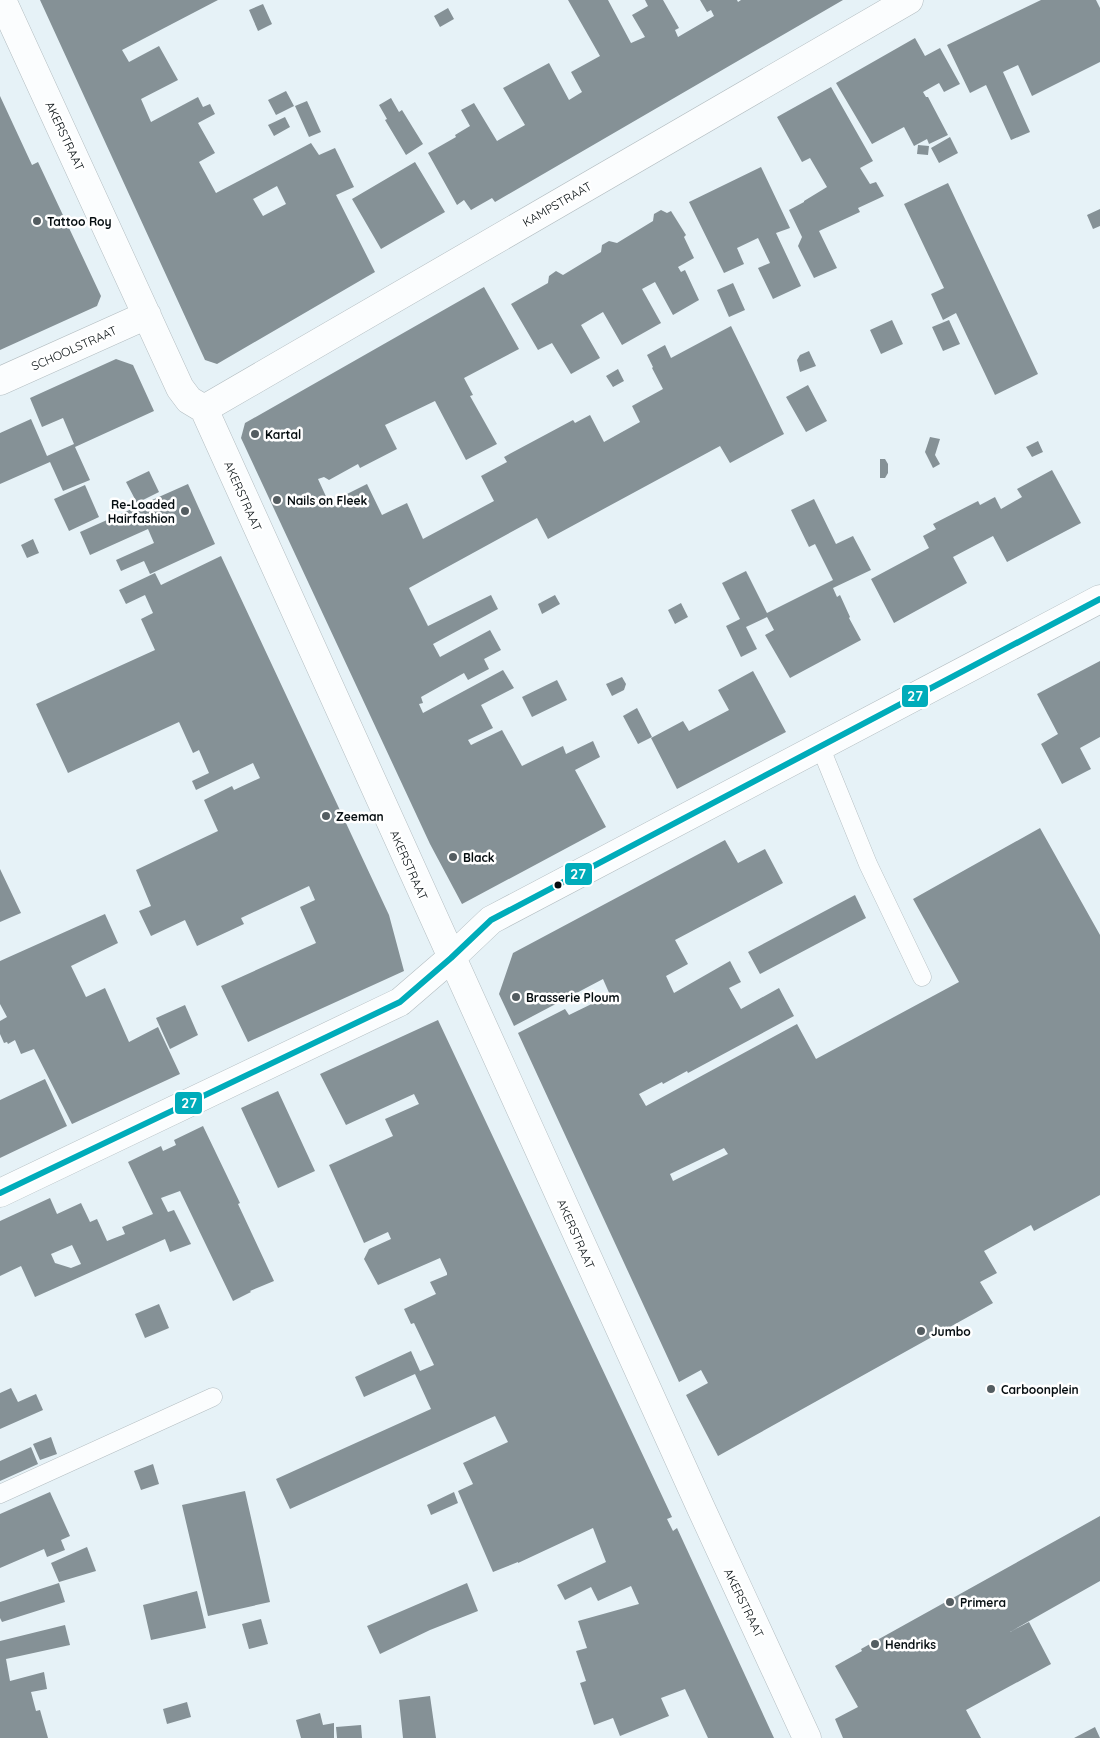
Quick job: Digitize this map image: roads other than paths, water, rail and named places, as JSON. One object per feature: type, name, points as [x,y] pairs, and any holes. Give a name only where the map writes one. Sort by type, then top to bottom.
[{"type":"street","name":"AKERSTRAAT","points":[[2,0],[180,388],[189,400],[204,409],[734,1583],[808,1738]]},
{"type":"street","name":"KAMPSTRAAT","points":[[204,409],[909,0]]},
{"type":"street","name":"SCHOOLSTRAAT","points":[[0,381],[147,315]]},
{"type":"street","points":[[0,1192],[400,1002],[491,920],[1100,600]]},
{"type":"lane","points":[[820,746],[868,864],[922,977]]},
{"type":"lane","points":[[0,1494],[213,1396]]},
{"type":"place","name":"Tattoo Roy","points":[[37,221]]},
{"type":"place","name":"Kartal","points":[[255,434]]},
{"type":"place","name":"Nails on Fleek","points":[[277,500]]},
{"type":"place","name":"Re-Loaded Hairfashion","points":[[185,511]]},
{"type":"place","name":"Zeeman","points":[[326,816]]},
{"type":"place","name":"Black","points":[[453,857]]},
{"type":"place","name":"Brasserie Ploum","points":[[516,997]]},
{"type":"place","name":"Jumbo","points":[[921,1331]]},
{"type":"place","name":"Carboonplein","points":[[991,1389]]},
{"type":"place","name":"Primera","points":[[950,1602]]},
{"type":"place","name":"Hendriks","points":[[875,1644]]}]
